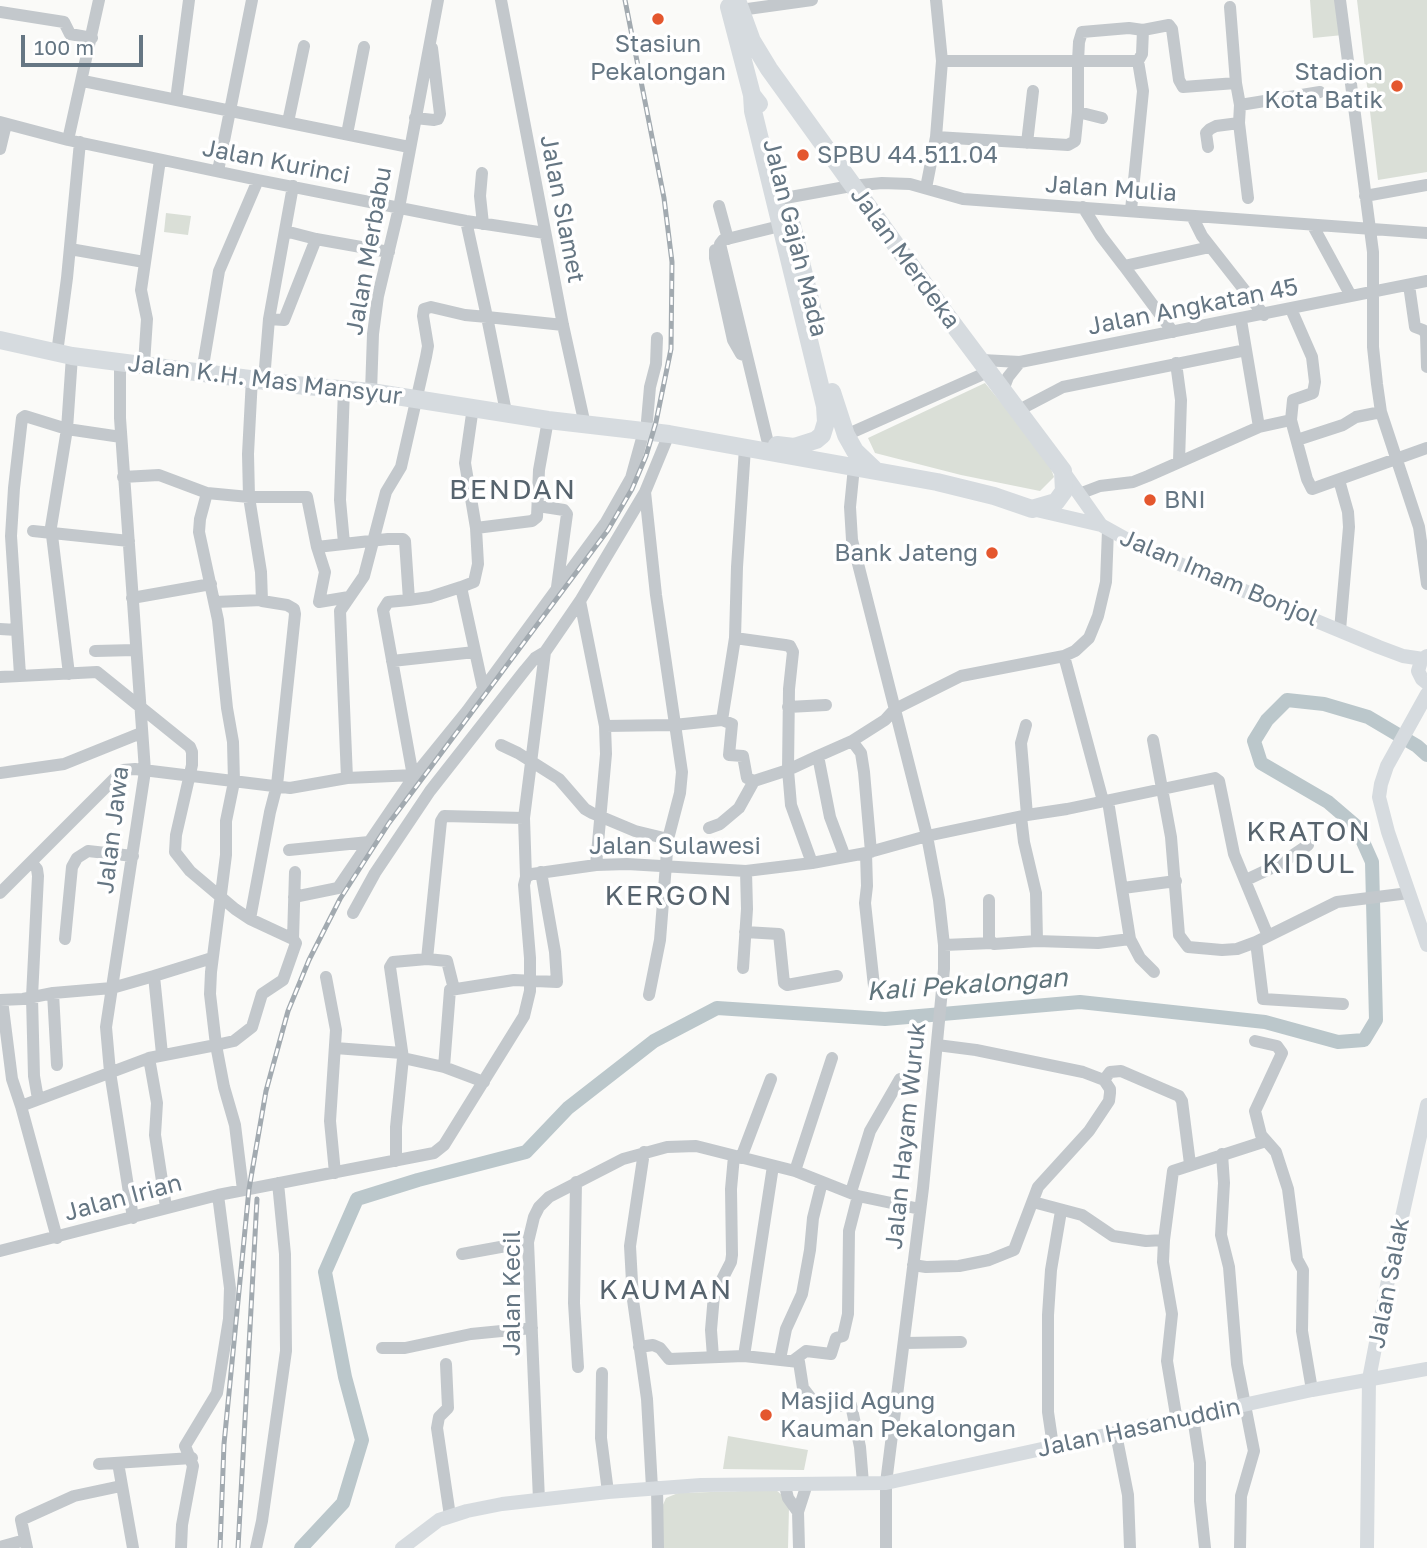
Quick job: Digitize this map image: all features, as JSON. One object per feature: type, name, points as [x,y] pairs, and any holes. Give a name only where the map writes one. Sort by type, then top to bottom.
[{"type":"highway","name":"Jalan Merdeka","points":[[734,6],[776,79],[851,186],[1063,471]]},
{"type":"highway","name":"Jalan Gajah Mada","points":[[734,6],[751,90],[762,110],[785,198],[823,379],[846,435],[855,451],[874,470]]},
{"type":"highway","points":[[776,79],[760,78],[751,90],[752,111],[780,226],[823,379]]},
{"type":"highway","name":"Jalan K.H. Mas Mansyur","points":[[0,340],[120,362],[371,392],[539,418],[646,426],[794,447],[816,440],[824,430],[826,422],[823,379]]},
{"type":"highway","name":"Jalan K.H. Mas Mansyur","points":[[646,426],[669,434],[745,449],[874,470],[994,496],[1032,509]]},
{"type":"highway","points":[[1032,509],[1052,504],[1062,496],[1065,487],[1063,471]]},
{"type":"main road","points":[[1063,471],[1104,528]]},
{"type":"main road","name":"Jalan Imam Bonjol","points":[[1032,509],[1104,528],[1147,551],[1403,656]]},
{"type":"main road","points":[[1403,656],[1425,657]]},
{"type":"main road","points":[[1403,656],[1423,679]]},
{"type":"main road","points":[[1425,657],[1419,664],[1423,679],[1423,701],[1387,766],[1381,784],[1381,810],[1427,945]]},
{"type":"main road","name":"Jalan Salak","points":[[1367,1548],[1370,1379],[1389,1275],[1427,1105]]},
{"type":"main road","name":"Jalan Hasanuddin","points":[[402,1548],[419,1542],[450,1516],[502,1504],[701,1485],[886,1483],[1312,1390],[1427,1369]]},
{"type":"street","points":[[69,674],[52,516],[67,429],[65,354],[74,141],[99,0]]},
{"type":"street","points":[[176,100],[189,0]]},
{"type":"street","points":[[218,171],[252,0]]},
{"type":"street","name":"Jalan Merbabu","points":[[371,392],[373,334],[378,296],[398,208],[438,0]]},
{"type":"street","name":"Jalan Slamet","points":[[501,0],[563,325],[584,420]]},
{"type":"street","points":[[734,6],[812,0]]},
{"type":"street","points":[[926,188],[936,137],[942,61],[936,0]]},
{"type":"street","points":[[1340,0],[1373,252],[1373,347],[1381,412],[1419,527],[1427,584]]},
{"type":"street","points":[[1230,7],[1248,198]]},
{"type":"street","points":[[0,12],[65,23],[70,34],[92,38]]},
{"type":"street","points":[[936,137],[1072,144],[1075,141],[1078,112],[1078,61],[1082,32],[1129,28],[1143,30],[1169,25],[1172,29],[1179,80],[1183,87],[1236,83]]},
{"type":"street","points":[[1131,210],[1143,91],[1138,61],[1142,54],[1143,30]]},
{"type":"street","name":"Jalan Merbabu","points":[[415,118],[434,120],[438,119],[440,114],[430,37]]},
{"type":"street","points":[[288,122],[304,46]]},
{"type":"street","points":[[347,134],[364,47]]},
{"type":"street","points":[[942,61],[1138,61]]},
{"type":"street","points":[[83,80],[409,147]]},
{"type":"street","points":[[1027,143],[1033,91]]},
{"type":"street","points":[[1240,106],[1320,92]]},
{"type":"street","points":[[1078,112],[1102,118]]},
{"type":"street","points":[[0,149],[3,123]]},
{"type":"street","name":"Jalan Kurinci","points":[[3,123],[258,180],[466,221],[545,233]]},
{"type":"street","points":[[1208,147],[1206,133],[1210,129],[1239,123]]},
{"type":"street","points":[[144,364],[147,320],[141,290],[160,160]]},
{"type":"street","points":[[482,173],[480,196],[483,224]]},
{"type":"street","points":[[202,372],[219,271],[258,180]]},
{"type":"street","name":"Jalan Mulia","points":[[785,198],[851,186],[910,184],[963,199],[1427,233]]},
{"type":"street","points":[[1365,196],[1427,185]]},
{"type":"street","points":[[262,600],[261,572],[249,497],[248,454],[258,379],[293,186]]},
{"type":"street","points":[[719,206],[747,356],[768,443]]},
{"type":"street","points":[[1083,207],[1101,236],[1173,332]]},
{"type":"street","points":[[1192,216],[1210,247],[1264,315]]},
{"type":"street","points":[[466,221],[506,412]]},
{"type":"street","points":[[724,242],[780,226]]},
{"type":"street","points":[[1313,226],[1351,296]]},
{"type":"street","points":[[285,231],[389,252]]},
{"type":"street","points":[[269,319],[284,320],[316,239]]},
{"type":"street","points":[[1124,266],[1210,247]]},
{"type":"street","points":[[70,249],[144,262]]},
{"type":"street","name":"Jalan Angkatan 45","points":[[986,366],[1241,320],[1427,281]]},
{"type":"street","points":[[1409,285],[1414,325],[1425,331],[1427,367]]},
{"type":"street","points":[[347,778],[341,611],[364,576],[386,492],[401,467],[428,346],[423,321],[424,309],[431,307],[487,317],[563,325]]},
{"type":"street","points":[[1291,309],[1312,357],[1315,382],[1313,393],[1292,400],[1291,420],[1312,489],[1427,448]]},
{"type":"street","points":[[1241,320],[1259,427]]},
{"type":"street","points":[[295,897],[338,888],[414,775],[483,688],[619,502],[635,467],[646,426],[650,387],[656,364],[657,338]]},
{"type":"street","points":[[1019,411],[1063,387],[1247,350]]},
{"type":"street","name":"Jalan Jawa","points":[[120,362],[123,477],[145,771],[106,1027],[110,1072],[133,1218]]},
{"type":"street","points":[[1003,390],[1008,377],[1020,362]]},
{"type":"street","points":[[1176,363],[1181,400],[1179,461]]},
{"type":"street","points":[[846,435],[986,366]]},
{"type":"street","points":[[344,389],[341,500],[344,543]]},
{"type":"street","points":[[414,775],[383,610],[388,602],[430,597],[471,583],[476,576],[476,528],[465,463],[473,407]]},
{"type":"street","points":[[1297,440],[1343,425],[1356,417],[1381,412]]},
{"type":"street","points":[[20,675],[18,630],[6,536],[22,418],[27,417],[67,429],[121,437]]},
{"type":"street","points":[[476,528],[532,521],[537,517],[539,418]]},
{"type":"street","points":[[1079,494],[1100,486],[1133,482],[1259,427],[1291,420]]},
{"type":"street","points":[[353,913],[375,873],[430,791],[530,664],[545,652],[580,601],[645,492],[669,434]]},
{"type":"street","points":[[722,720],[734,638],[745,449]]},
{"type":"street","name":"Jalan Hayam Wuruk","points":[[854,467],[850,507],[852,540],[927,836],[944,945],[944,969],[914,1265],[886,1483],[886,1548]]},
{"type":"street","points":[[123,477],[159,475],[207,493],[249,497],[307,497],[325,572],[319,602],[349,597]]},
{"type":"street","points":[[1339,480],[1348,512],[1349,527],[1340,630]]},
{"type":"street","points":[[645,492],[682,782],[668,839],[660,940],[649,995]]},
{"type":"street","points":[[207,493],[199,526],[221,645],[233,742],[234,782],[226,821],[226,855],[219,897],[210,994],[224,1087],[235,1125],[243,1190]]},
{"type":"street","points":[[538,506],[564,510],[567,514],[557,589]]},
{"type":"street","points":[[605,726],[674,725],[722,720],[732,724],[729,755],[743,757],[747,778],[754,781],[788,770],[852,741],[885,720],[895,709],[961,676],[1064,656],[1075,651],[1089,638],[1098,615],[1105,582],[1104,528]]},
{"type":"street","points":[[33,531],[129,541]]},
{"type":"street","points":[[317,547],[373,540],[405,541],[409,600]]},
{"type":"street","points":[[132,598],[211,584]]},
{"type":"street","points":[[461,587],[483,688]]},
{"type":"street","points":[[215,602],[262,600],[292,607],[295,614],[277,785],[250,919]]},
{"type":"street","points":[[580,601],[605,726],[606,754],[596,865]]},
{"type":"street","points":[[0,629],[18,630]]},
{"type":"street","points":[[734,638],[790,646],[793,652],[788,707],[791,805],[812,863]]},
{"type":"street","points":[[95,651],[135,650]]},
{"type":"street","points":[[392,661],[475,652]]},
{"type":"street","points":[[256,1548],[286,1351],[285,1254],[278,1183],[434,1153],[444,1145],[508,1046],[524,1016],[530,980],[524,887],[524,818],[545,652]]},
{"type":"street","points":[[1064,656],[1105,801],[1123,888],[1130,939],[1140,958],[1154,972]]},
{"type":"street","points":[[0,677],[97,672],[190,747],[193,757],[174,852],[183,865],[219,897],[250,919],[293,939]]},
{"type":"street","points":[[788,707],[826,705]]},
{"type":"street","points":[[1026,725],[1021,743],[1024,842],[1036,893],[1037,941]]},
{"type":"street","points":[[0,773],[64,764],[141,733]]},
{"type":"street","points":[[1153,740],[1163,788],[1176,881],[1179,934],[1185,945],[1191,948],[1237,949],[1332,903],[1409,893]]},
{"type":"street","points":[[852,741],[861,753],[864,772],[869,853],[865,903],[874,986]]},
{"type":"street","points":[[500,745],[559,779],[584,808],[635,831],[668,839]]},
{"type":"street","points":[[818,756],[830,817],[845,857]]},
{"type":"street","points":[[0,892],[32,863],[118,773],[129,769],[296,788],[347,778],[414,775]]},
{"type":"street","name":"Jalan Sulawesi","points":[[526,877],[541,872],[596,865],[627,864],[746,871],[812,863],[869,853],[927,836],[1218,779],[1230,840],[1246,880]]},
{"type":"street","points":[[709,828],[720,824],[740,808],[754,781]]},
{"type":"street","points":[[427,959],[442,817],[524,818]]},
{"type":"street","points":[[289,850],[369,842]]},
{"type":"street","points":[[1268,936],[1246,880],[1308,845]]},
{"type":"street","points":[[65,939],[72,867],[77,858],[88,851],[133,856]]},
{"type":"street","points":[[32,863],[38,876],[32,997],[34,1076],[38,1099]]},
{"type":"street","points":[[743,968],[746,871]]},
{"type":"street","points":[[21,1106],[155,1056],[234,1041],[252,1027],[261,994],[285,977],[296,945],[293,939],[295,872]]},
{"type":"street","points":[[444,1067],[449,992],[462,987],[530,980],[557,982],[555,952],[541,872]]},
{"type":"street","points":[[1123,888],[1176,881]]},
{"type":"street","points":[[989,900],[989,940],[992,943]]},
{"type":"street","points":[[745,932],[779,934],[784,983],[787,985],[836,976]]},
{"type":"street","points":[[944,945],[1037,941],[1098,943],[1130,939]]},
{"type":"street","points":[[1256,942],[1263,999],[1343,1004]]},
{"type":"street","points":[[57,1238],[12,1079],[1,1000],[112,988],[212,958]]},
{"type":"street","points":[[396,1161],[402,1055],[390,967],[393,962],[427,959],[447,961],[462,987]]},
{"type":"street","points":[[154,976],[157,1102],[155,1135],[166,1207]]},
{"type":"street","points":[[326,977],[334,1012],[335,1048],[330,1121],[335,1173]]},
{"type":"street","points":[[53,993],[57,1065]]},
{"type":"street","points":[[1255,1041],[1277,1046],[1282,1053],[1256,1108],[1261,1135],[1276,1152],[1288,1189],[1297,1259],[1303,1270],[1302,1332],[1312,1390]]},
{"type":"street","points":[[914,1265],[934,1268],[959,1266],[989,1261],[1007,1254],[1017,1245],[1043,1179],[1089,1131],[1109,1101],[1110,1088],[1104,1080],[1083,1072],[937,1043]]},
{"type":"street","points":[[335,1048],[402,1055],[444,1067],[484,1083]]},
{"type":"street","points":[[795,1171],[832,1059]]},
{"type":"street","points":[[1104,1080],[1110,1072],[1121,1070],[1179,1096],[1182,1101],[1190,1164]]},
{"type":"street","points":[[713,1357],[711,1330],[714,1295],[731,1262],[731,1189],[738,1157],[771,1079]]},
{"type":"street","points":[[794,1360],[806,1352],[831,1354],[836,1338],[843,1336],[848,1314],[849,1231],[855,1194],[870,1131],[900,1079]]},
{"type":"street","points":[[1177,1421],[1167,1361],[1172,1314],[1163,1262],[1172,1172],[1266,1141]]},
{"type":"street","name":"Jalan Kecil","points":[[539,1500],[528,1242],[539,1207],[549,1197],[615,1162],[667,1147],[696,1146],[795,1171],[855,1194],[920,1209]]},
{"type":"street","points":[[644,1152],[630,1246],[639,1347],[647,1399],[658,1548]]},
{"type":"street","points":[[1222,1154],[1224,1183],[1221,1235],[1229,1267],[1237,1364],[1254,1451],[1241,1496],[1240,1548]]},
{"type":"street","points":[[744,1356],[773,1166]]},
{"type":"street","points":[[576,1182],[573,1303],[578,1367]]},
{"type":"street","points":[[780,1359],[786,1329],[802,1294],[813,1218],[822,1182]]},
{"type":"street","name":"Jalan Irian","points":[[0,1251],[133,1218],[166,1207],[278,1183]]},
{"type":"street","points":[[181,1548],[193,1466],[192,1458],[184,1449],[218,1393],[229,1319],[230,1288],[218,1195]]},
{"type":"street","points":[[1034,1202],[1082,1216],[1113,1236],[1146,1241],[1164,1240]]},
{"type":"street","points":[[1054,1446],[1048,1412],[1048,1315],[1051,1270],[1061,1211]]},
{"type":"street","points":[[462,1254],[528,1242]]},
{"type":"street","points":[[382,1348],[405,1348],[471,1334],[532,1328]]},
{"type":"street","points":[[905,1343],[961,1342]]},
{"type":"street","points":[[639,1347],[653,1345],[660,1348],[669,1359],[744,1356],[794,1360],[801,1365],[803,1388],[813,1401],[834,1406],[851,1405],[860,1447],[863,1483]]},
{"type":"street","points":[[446,1364],[448,1408],[439,1418],[437,1428],[450,1516]]},
{"type":"street","points":[[602,1373],[601,1438],[608,1492]]},
{"type":"street","points":[[1193,1417],[1200,1463],[1200,1502],[1205,1548]]},
{"type":"street","points":[[1116,1434],[1128,1495],[1130,1548]]},
{"type":"street","points":[[99,1464],[192,1458]]},
{"type":"street","points":[[118,1463],[133,1548]]},
{"type":"street","points":[[799,1548],[798,1512],[807,1484]]},
{"type":"street","points":[[0,1547],[26,1544],[21,1520],[74,1496],[121,1486]]},
{"type":"street","points":[[785,1486],[798,1512]]},
{"type":"shaded area","points":[[1310,0],[1340,0],[1343,35],[1313,38]]},
{"type":"shaded area","name":"Stadion Kota Batik","points":[[1357,0],[1427,0],[1427,172],[1378,180]]},
{"type":"shaded area","points":[[166,213],[191,216],[188,235],[164,232]]},
{"type":"shaded area","points":[[985,383],[1047,458],[1054,477],[1040,491],[961,475],[875,453],[868,438]]},
{"type":"shaded area","points":[[728,1436],[808,1450],[804,1470],[723,1469]]},
{"type":"shaded area","points":[[776,1490],[783,1496],[789,1508],[788,1548],[662,1548],[662,1507],[666,1498],[678,1493]]},
{"type":"waterway","name":"Kali Pekalongan","points":[[301,1548],[343,1503],[362,1440],[345,1377],[325,1272],[357,1199],[526,1152],[568,1108],[654,1041],[717,1008],[885,1019],[1080,1002],[1265,1022],[1338,1042],[1364,1040],[1376,1020],[1372,862],[1356,826],[1328,802],[1261,763],[1254,741],[1267,720],[1287,700],[1324,704],[1368,717],[1417,746],[1427,755]]},
{"type":"railway","points":[[220,1548],[224,1444],[249,1189],[266,1091],[288,1011],[309,960],[340,899],[389,823],[608,530],[632,489],[656,422],[671,349],[672,262],[664,198],[625,0]]},
{"type":"railway","points":[[238,1548],[257,1199]]},
{"type":"place","name":"Stasiun Pekalongan","points":[[658,19]]},
{"type":"place","name":"Stadion Kota Batik","points":[[1397,86]]},
{"type":"place","name":"SPBU 44.511.04","points":[[803,155]]},
{"type":"place","name":"BNI","points":[[1150,500]]},
{"type":"place","name":"Bank Jateng","points":[[992,553]]},
{"type":"place","name":"Masjid Agung Kauman Pekalongan","points":[[766,1415]]},
{"type":"district","name":"BENDAN","points":[[513,490]]},
{"type":"district","name":"KRATON KIDUL","points":[[1309,848]]},
{"type":"district","name":"KERGON","points":[[669,896]]},
{"type":"district","name":"KAUMAN","points":[[666,1290]]}]
